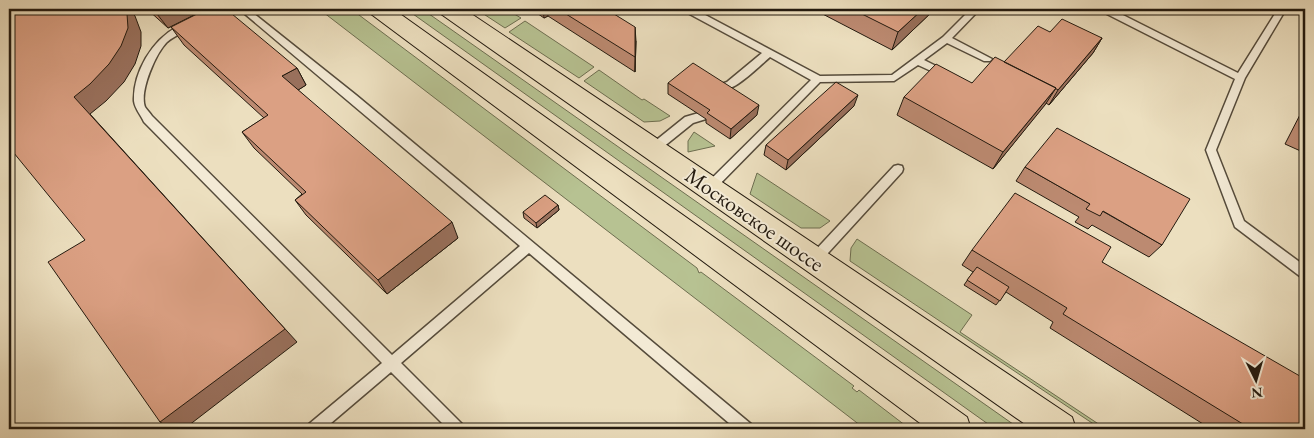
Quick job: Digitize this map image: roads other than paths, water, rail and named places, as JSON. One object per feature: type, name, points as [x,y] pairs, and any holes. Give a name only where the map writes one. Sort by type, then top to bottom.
[{"type":"main road","points":[[379,9],[955,429]]},
{"type":"main road","name":"Московское шоссе","points":[[449,9],[1060,429]]},
{"type":"lane","points":[[242,9],[529,246],[746,429]]},
{"type":"lane","points":[[687,9],[818,79],[894,78],[946,39],[976,9]]},
{"type":"lane","points":[[1104,9],[1240,78]]},
{"type":"lane","points":[[1282,9],[1240,78],[1211,150],[1239,224],[1305,273]]},
{"type":"lane","points":[[196,20],[173,32],[160,45],[150,62],[142,83],[140,104],[148,120],[457,429]]},
{"type":"lane","points":[[946,39],[987,59]]},
{"type":"lane","points":[[716,89],[730,85],[770,52]]},
{"type":"lane","points":[[917,60],[953,78]]},
{"type":"lane","points":[[709,188],[809,96],[818,79]]},
{"type":"lane","points":[[726,96],[730,85]]},
{"type":"lane","points":[[653,150],[691,115],[702,116]]},
{"type":"lane","points":[[814,260],[898,169]]},
{"type":"lane","points":[[314,429],[529,246]]}]
